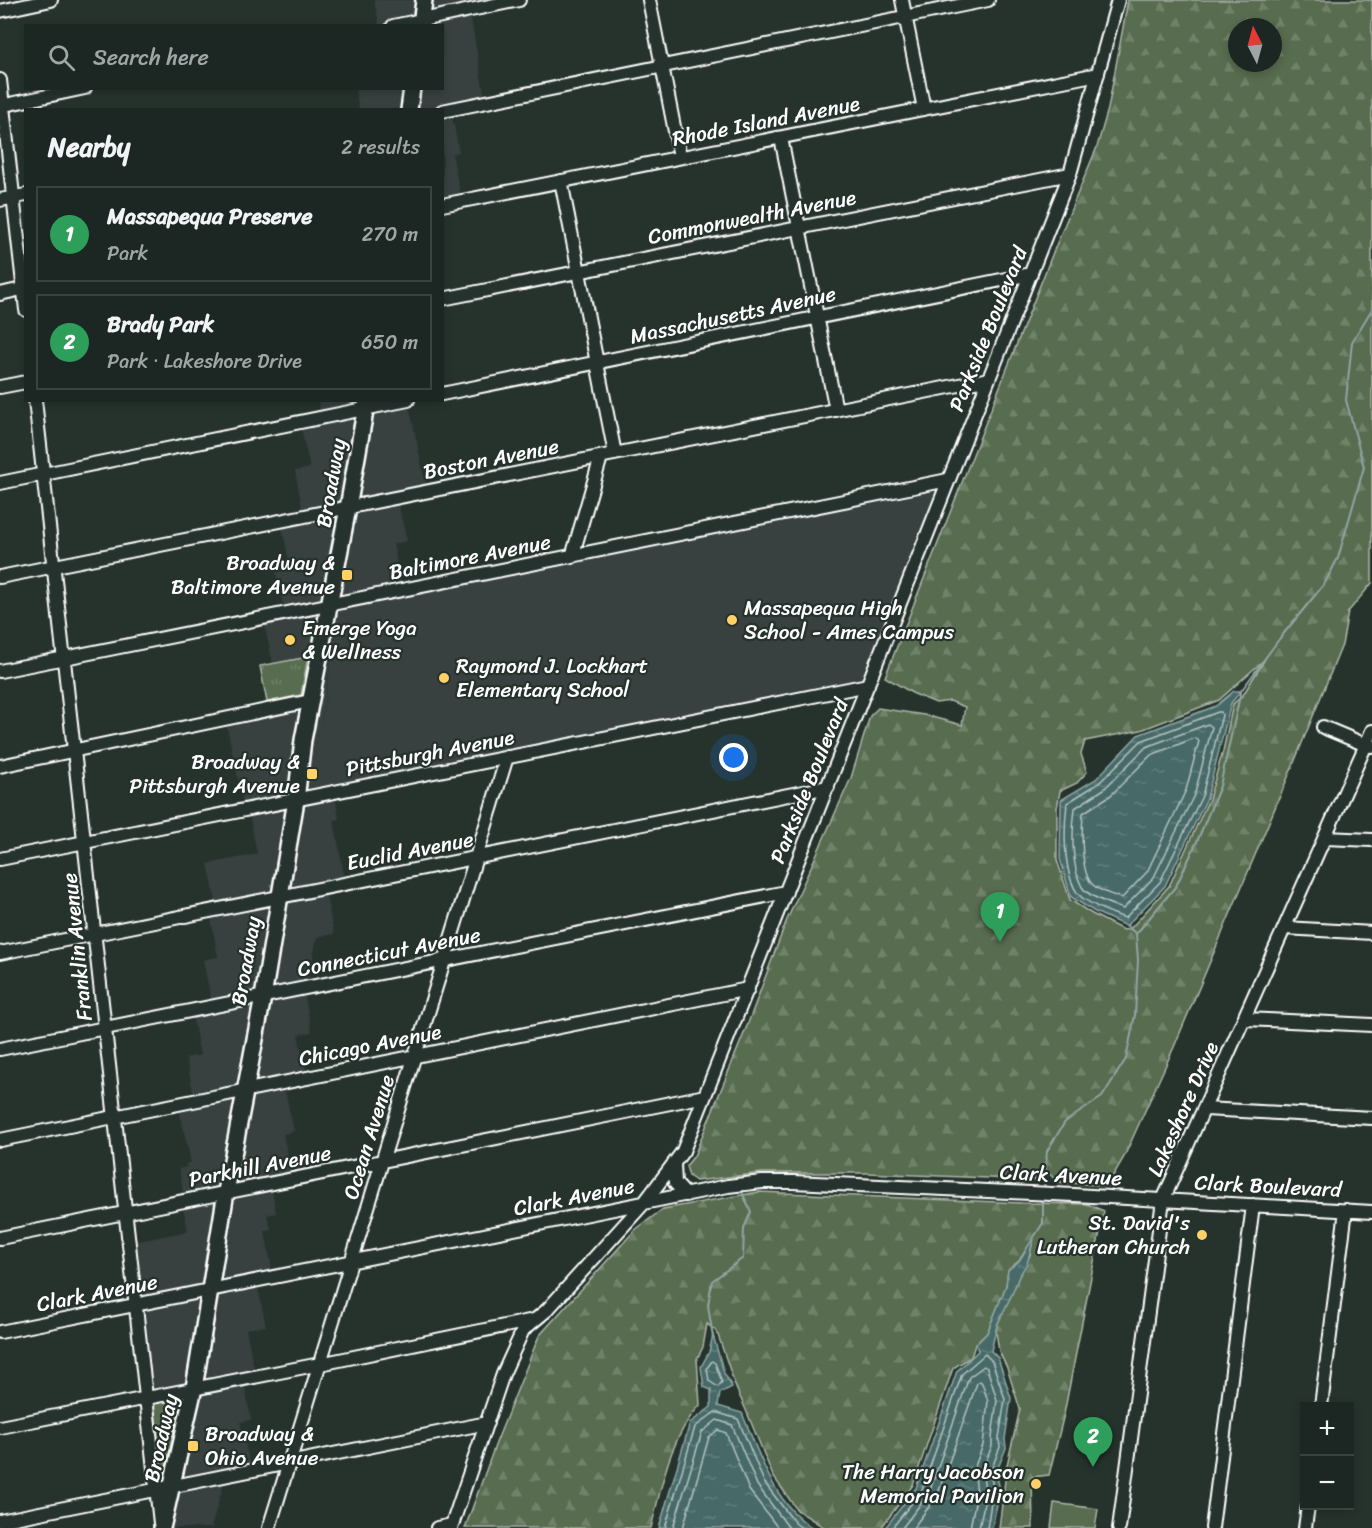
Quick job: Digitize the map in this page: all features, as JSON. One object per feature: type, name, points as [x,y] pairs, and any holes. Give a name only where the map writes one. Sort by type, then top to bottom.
[{"type":"main road","points":[[421,23],[424,0]]},
{"type":"main road","points":[[409,108],[412,90]]},
{"type":"main road","name":"Broadway","points":[[161,1528],[164,1488],[194,1388],[226,1192],[263,997],[296,800],[303,740],[366,405]]},
{"type":"street","points":[[0,11],[51,0]]},
{"type":"street","points":[[421,23],[519,0]]},
{"type":"street","points":[[649,0],[680,158]]},
{"type":"street","points":[[902,0],[924,109]]},
{"type":"street","points":[[444,111],[988,0]]},
{"type":"street","name":"Parkside Boulevard","points":[[452,1526],[487,1423],[523,1330],[537,1319],[644,1203],[683,1151],[1070,174],[1118,0]]},
{"type":"street","name":"Rhode Island Avenue","points":[[444,205],[1098,74]]},
{"type":"street","points":[[0,80],[1,105],[19,196],[24,289],[0,294]]},
{"type":"street","points":[[1,105],[75,90]]},
{"type":"street","points":[[781,138],[836,410]]},
{"type":"street","name":"Commonwealth Avenue","points":[[444,299],[1070,174]]},
{"type":"street","points":[[561,181],[615,454]]},
{"type":"street","points":[[0,200],[19,196]]},
{"type":"street","name":"Massachusetts Avenue","points":[[444,394],[1031,274]]},
{"type":"street","name":"Boston Avenue","points":[[0,577],[989,379]]},
{"type":"street","points":[[0,387],[24,382]]},
{"type":"street","name":"Franklin Avenue","points":[[35,402],[136,1305],[147,1397],[164,1488]]},
{"type":"street","points":[[0,483],[366,405],[391,402]]},
{"type":"street","points":[[572,557],[601,457]]},
{"type":"street","name":"Baltimore Avenue","points":[[0,671],[948,480]]},
{"type":"street","name":"Pittsburgh Avenue","points":[[0,859],[868,685]]},
{"type":"street","points":[[0,766],[310,701]]},
{"type":"street","points":[[1323,727],[1369,745]]},
{"type":"street","name":"Lakeshore Drive","points":[[1119,1528],[1163,1200],[1369,745],[1372,731]]},
{"type":"street","name":"Ocean Avenue","points":[[269,1528],[507,757]]},
{"type":"street","name":"Euclid Avenue","points":[[0,953],[828,787]]},
{"type":"street","points":[[1325,838],[1372,840]]},
{"type":"street","name":"Connecticut Avenue","points":[[0,1049],[786,892]]},
{"type":"street","points":[[1285,928],[1372,933]]},
{"type":"street","name":"Chicago Avenue","points":[[0,1140],[748,989]]},
{"type":"street","points":[[1245,1019],[1372,1025]]},
{"type":"street","name":"Parkhill Avenue","points":[[0,1238],[705,1096]]},
{"type":"street","points":[[1205,1109],[1372,1118]]},
{"type":"street","points":[[674,1164],[675,1183],[686,1195]]},
{"type":"street","name":"Clark Avenue","points":[[0,1332],[739,1185],[793,1182],[1163,1200]]},
{"type":"street","name":"Clark Boulevard","points":[[1163,1200],[1372,1212]]},
{"type":"street","points":[[1212,1528],[1254,1205]]},
{"type":"street","points":[[1322,1402],[1346,1210]]},
{"type":"street","points":[[0,1427],[537,1319]]},
{"type":"street","points":[[0,1521],[487,1423]]},
{"type":"street","points":[[1305,1528],[1307,1510]]},
{"type":"street","points":[[437,1528],[452,1526]]},
{"type":"shaded area","points":[[374,0],[481,0],[482,5],[469,8],[485,98],[450,105],[459,152],[452,154],[461,198],[444,201],[444,108],[359,108],[355,90],[444,90],[444,24],[378,24]]},
{"type":"shaded area","points":[[318,402],[408,402],[427,490],[396,495],[407,541],[393,544],[402,588],[338,607],[320,731],[339,608],[939,487],[866,683],[334,790],[339,819],[334,820],[345,881],[324,886],[334,934],[317,937],[309,978],[312,991],[304,993],[312,1032],[298,1035],[307,1073],[283,1082],[294,1131],[283,1134],[292,1175],[270,1180],[276,1213],[267,1215],[271,1229],[265,1231],[272,1270],[276,1274],[256,1279],[266,1326],[246,1329],[255,1374],[243,1377],[251,1420],[240,1422],[250,1463],[223,1469],[225,1479],[211,1528],[167,1528],[200,1385],[151,1394],[130,1243],[188,1231],[181,1199],[184,1198],[179,1169],[187,1167],[186,1164],[191,1162],[178,1105],[195,1101],[186,1058],[200,1055],[192,1014],[213,1009],[203,960],[218,957],[209,908],[217,906],[208,864],[257,854],[248,808],[244,808],[225,717],[268,708],[260,666],[273,663],[262,615],[284,609],[275,568],[290,565],[280,518],[303,513],[295,471],[310,468],[299,419],[321,415]]},
{"type":"green space","points":[[1128,0],[1372,0],[1372,583],[1348,612],[1342,645],[1291,770],[1174,1047],[1124,1157],[1107,1186],[1057,1182],[1049,1173],[1040,1169],[1038,1180],[867,1173],[762,1173],[696,1181],[689,1176],[686,1166],[694,1156],[786,922],[851,778],[870,716],[878,708],[924,715],[962,725],[965,707],[950,701],[936,703],[912,693],[885,677],[1097,147],[1108,109]],"holes":[[[1265,659],[1243,695],[1233,704],[1223,751],[1209,799],[1169,886],[1130,929],[1123,930],[1070,900],[1057,860],[1057,808],[1060,791],[1077,783],[1087,772],[1081,754],[1085,741],[1141,730],[1219,700]]]},
{"type":"green space","points":[[308,657],[301,695],[267,702],[260,666]]},
{"type":"green space","points":[[759,1192],[1087,1204],[1104,1211],[1064,1414],[1049,1475],[1032,1477],[1033,1528],[999,1528],[1007,1465],[1020,1409],[999,1351],[996,1332],[997,1325],[1030,1255],[1033,1239],[1019,1261],[1008,1270],[1006,1286],[987,1333],[975,1345],[971,1357],[953,1368],[913,1485],[881,1528],[825,1528],[797,1510],[773,1476],[736,1388],[717,1332],[707,1324],[703,1347],[697,1359],[700,1405],[689,1418],[668,1463],[651,1528],[465,1528],[539,1336],[635,1230],[663,1209]]},
{"type":"green space","points":[[180,1395],[164,1482],[161,1480],[154,1401]]},
{"type":"green space","points":[[1054,1503],[1098,1509],[1095,1528],[1051,1528]]},
{"type":"water","points":[[1234,691],[1241,691],[1231,703],[1207,798],[1165,886],[1126,926],[1095,912],[1071,897],[1060,859],[1061,800],[1096,779],[1138,735],[1216,706]]},
{"type":"water","points":[[1034,1237],[1027,1264],[1019,1276],[997,1325],[991,1351],[998,1358],[1011,1398],[1005,1439],[1006,1448],[996,1473],[1002,1497],[997,1504],[992,1528],[885,1528],[916,1488],[957,1371],[978,1351],[976,1344],[987,1333],[1006,1286],[1008,1270],[1019,1261]]},
{"type":"water","points":[[713,1335],[724,1373],[732,1387],[720,1393],[718,1406],[742,1413],[769,1477],[778,1492],[799,1518],[813,1528],[659,1528],[690,1423],[711,1407],[711,1390],[704,1387],[701,1367],[709,1352]]},
{"type":"waterway","points":[[1044,1190],[1047,1151],[1065,1122],[1102,1097],[1126,1059],[1135,1015],[1138,960],[1136,934],[1176,886],[1196,844],[1220,786],[1241,691],[1325,583],[1338,558],[1364,467],[1346,400],[1352,342],[1372,309]]},
{"type":"waterway","points":[[1126,925],[1136,934]]},
{"type":"waterway","points":[[713,1338],[708,1305],[712,1281],[743,1258],[744,1228],[751,1212],[742,1192]]},
{"type":"waterway","points":[[1034,1237],[1043,1223],[1043,1198]]},
{"type":"place","name":"Broadway & Baltimore Avenue","points":[[347,575]]},
{"type":"place","name":"Massapequa High School - Ames Campus","points":[[732,620]]},
{"type":"place","name":"Emerge Yoga & Wellness","points":[[290,640]]},
{"type":"place","name":"Raymond J. Lockhart Elementary School","points":[[444,678]]},
{"type":"place","name":"Broadway & Pittsburgh Avenue","points":[[312,774]]},
{"type":"place","name":"Massapequa Preserve","points":[[1000,942]]},
{"type":"place","name":"St. David's Lutheran Church","points":[[1202,1235]]},
{"type":"place","name":"Broadway & Ohio Avenue","points":[[193,1446]]},
{"type":"place","name":"Brady Park","points":[[1093,1467]]},
{"type":"place","name":"The Harry Jacobson Memorial Pavilion","points":[[1036,1484]]}]
